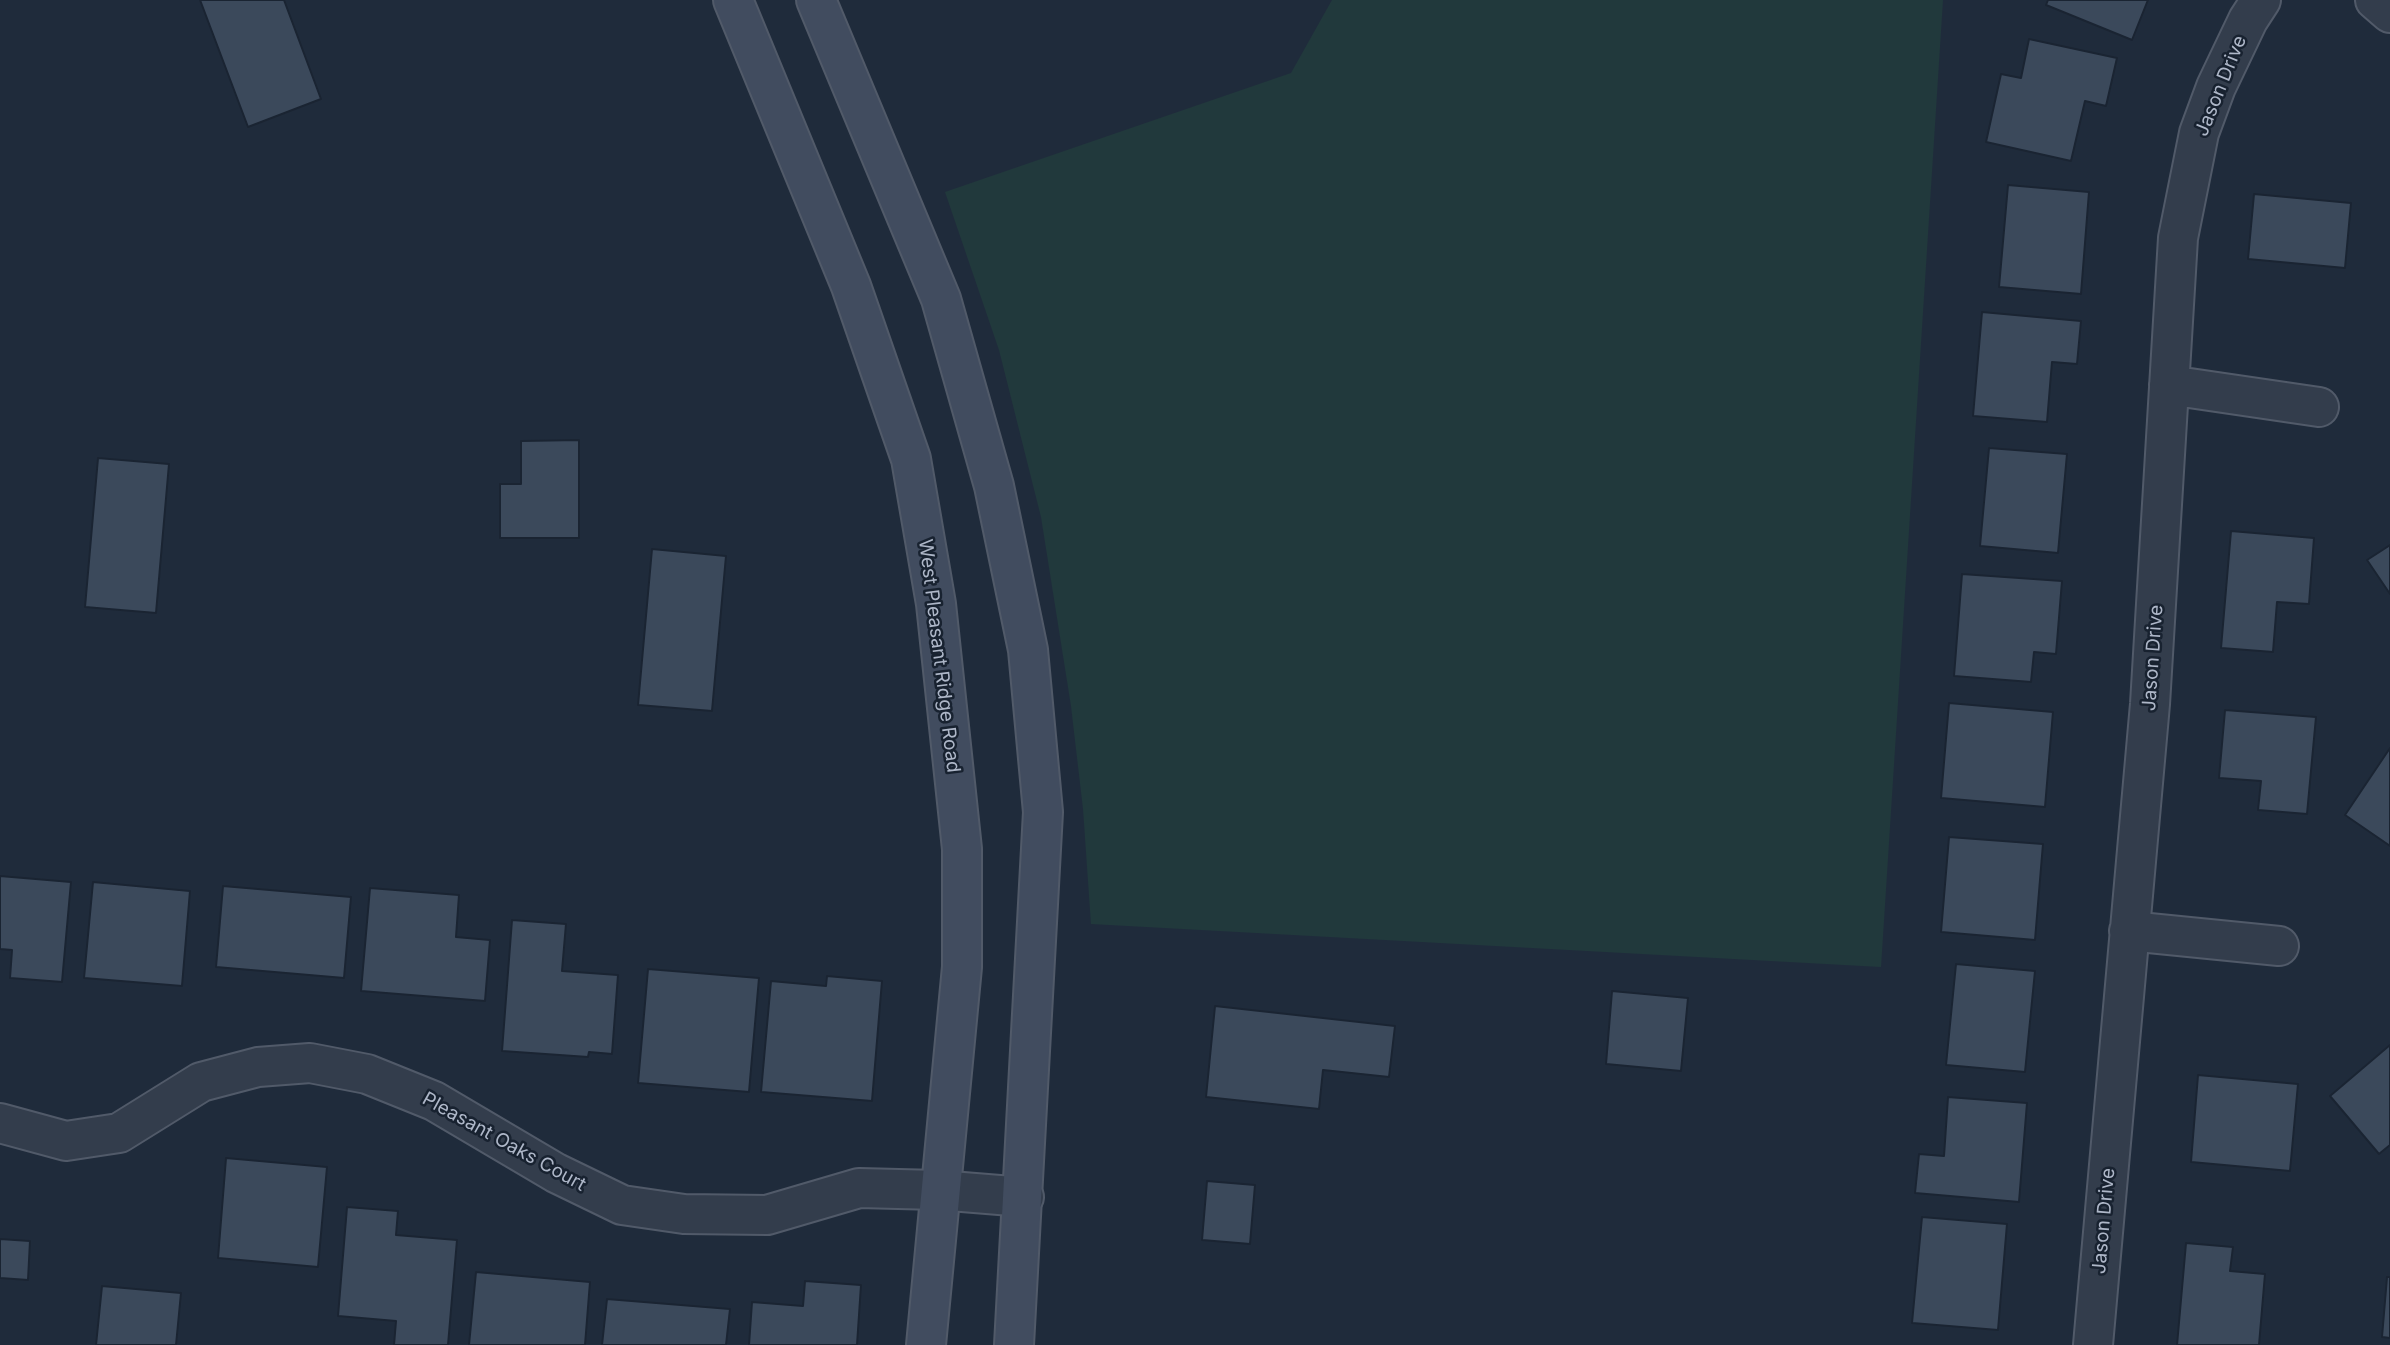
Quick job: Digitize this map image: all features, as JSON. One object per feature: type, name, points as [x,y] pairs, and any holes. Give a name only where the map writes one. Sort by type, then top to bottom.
[{"type":"main road","name":"West Pleasant Ridge Road","points":[[733,0],[851,286],[911,459],[936,604],[962,849],[962,967],[938,1190],[926,1345]]},
{"type":"main road","points":[[816,0],[941,299],[994,486],[1028,650],[1043,812],[1014,1345]]},
{"type":"street","name":"Jason Drive","points":[[2093,1345],[2150,704],[2178,238],[2199,133],[2222,75],[2261,0]]},
{"type":"street","points":[[2375,0],[2390,13]]},
{"type":"street","points":[[2169,385],[2319,407]]},
{"type":"street","points":[[2129,931],[2279,946]]},
{"type":"street","name":"Pleasant Oaks Court","points":[[0,1124],[66,1140],[119,1133],[201,1082],[258,1067],[310,1063],[367,1074],[433,1101],[555,1172],[622,1205],[684,1214],[767,1215],[859,1188],[938,1190],[1024,1198]]},
{"type":"green space","points":[[1332,0],[1943,0],[1881,967],[1091,924],[1083,809],[1071,706],[1041,517],[999,350],[945,192],[1291,73]]},
{"type":"building","points":[[200,0],[284,0],[321,99],[248,127]]},
{"type":"building","points":[[2048,0],[2148,0],[2132,40],[2046,5]]},
{"type":"building","points":[[2029,39],[2117,58],[2106,106],[2085,101],[2071,161],[1986,142],[2001,74],[2021,78]]},
{"type":"building","points":[[2008,185],[2089,192],[2081,294],[1999,287]]},
{"type":"building","points":[[2254,194],[2351,203],[2345,268],[2248,259]]},
{"type":"building","points":[[1982,312],[2081,321],[2077,364],[2052,362],[2047,422],[1973,416]]},
{"type":"building","points":[[579,440],[579,538],[500,538],[500,484],[521,484],[521,441]]},
{"type":"building","points":[[1989,448],[2067,454],[2058,553],[1980,546]]},
{"type":"building","points":[[98,458],[169,464],[156,613],[85,607]]},
{"type":"building","points":[[2231,531],[2314,538],[2309,604],[2277,602],[2273,652],[2221,648]]},
{"type":"building","points":[[2390,545],[2390,594],[2367,560]]},
{"type":"building","points":[[652,549],[726,556],[712,711],[638,705]]},
{"type":"building","points":[[1962,574],[2062,581],[2056,654],[2034,652],[2031,682],[1954,676]]},
{"type":"building","points":[[1949,703],[2053,712],[2045,807],[1941,798]]},
{"type":"building","points":[[2225,710],[2316,717],[2307,814],[2258,810],[2261,781],[2219,778]]},
{"type":"building","points":[[2390,748],[2390,846],[2345,815]]},
{"type":"building","points":[[1949,837],[2043,844],[2035,940],[1941,932]]},
{"type":"building","points":[[0,876],[71,882],[62,982],[10,978],[12,950],[0,949]]},
{"type":"building","points":[[93,882],[190,891],[182,986],[84,978]]},
{"type":"building","points":[[223,886],[351,897],[344,978],[216,967]]},
{"type":"building","points":[[370,888],[459,895],[456,937],[490,940],[485,1001],[361,991]]},
{"type":"building","points":[[512,920],[566,924],[562,971],[618,975],[612,1054],[589,1052],[588,1057],[502,1051]]},
{"type":"building","points":[[1956,964],[2035,971],[2025,1072],[1946,1065]]},
{"type":"building","points":[[648,969],[759,978],[749,1092],[638,1083]]},
{"type":"building","points":[[827,976],[882,981],[872,1101],[761,1092],[771,981],[826,986]]},
{"type":"building","points":[[1612,991],[1688,998],[1681,1071],[1606,1064]]},
{"type":"building","points":[[1215,1006],[1395,1026],[1389,1077],[1323,1070],[1319,1109],[1206,1097]]},
{"type":"building","points":[[2390,1045],[2390,1145],[2379,1154],[2330,1096]]},
{"type":"building","points":[[2198,1075],[2298,1084],[2290,1171],[2191,1162]]},
{"type":"building","points":[[1948,1097],[2027,1103],[2019,1202],[1915,1193],[1919,1154],[1944,1156]]},
{"type":"building","points":[[226,1158],[327,1167],[318,1267],[218,1258]]},
{"type":"building","points":[[1207,1181],[1255,1185],[1250,1244],[1202,1240]]},
{"type":"building","points":[[347,1207],[398,1211],[396,1235],[457,1240],[448,1345],[394,1345],[396,1321],[338,1316]]},
{"type":"building","points":[[1922,1217],[2007,1224],[1998,1330],[1912,1323]]},
{"type":"building","points":[[0,1239],[30,1241],[28,1280],[0,1278]]},
{"type":"building","points":[[2186,1243],[2233,1247],[2230,1271],[2265,1274],[2259,1345],[2177,1345]]},
{"type":"building","points":[[476,1272],[590,1282],[585,1345],[469,1345]]},
{"type":"building","points":[[2387,1277],[2390,1277],[2390,1338],[2382,1337]]},
{"type":"building","points":[[805,1281],[861,1285],[857,1345],[749,1345],[752,1302],[803,1306]]},
{"type":"building","points":[[102,1286],[181,1293],[176,1345],[96,1345]]},
{"type":"building","points":[[607,1299],[730,1309],[726,1345],[602,1345]]}]
